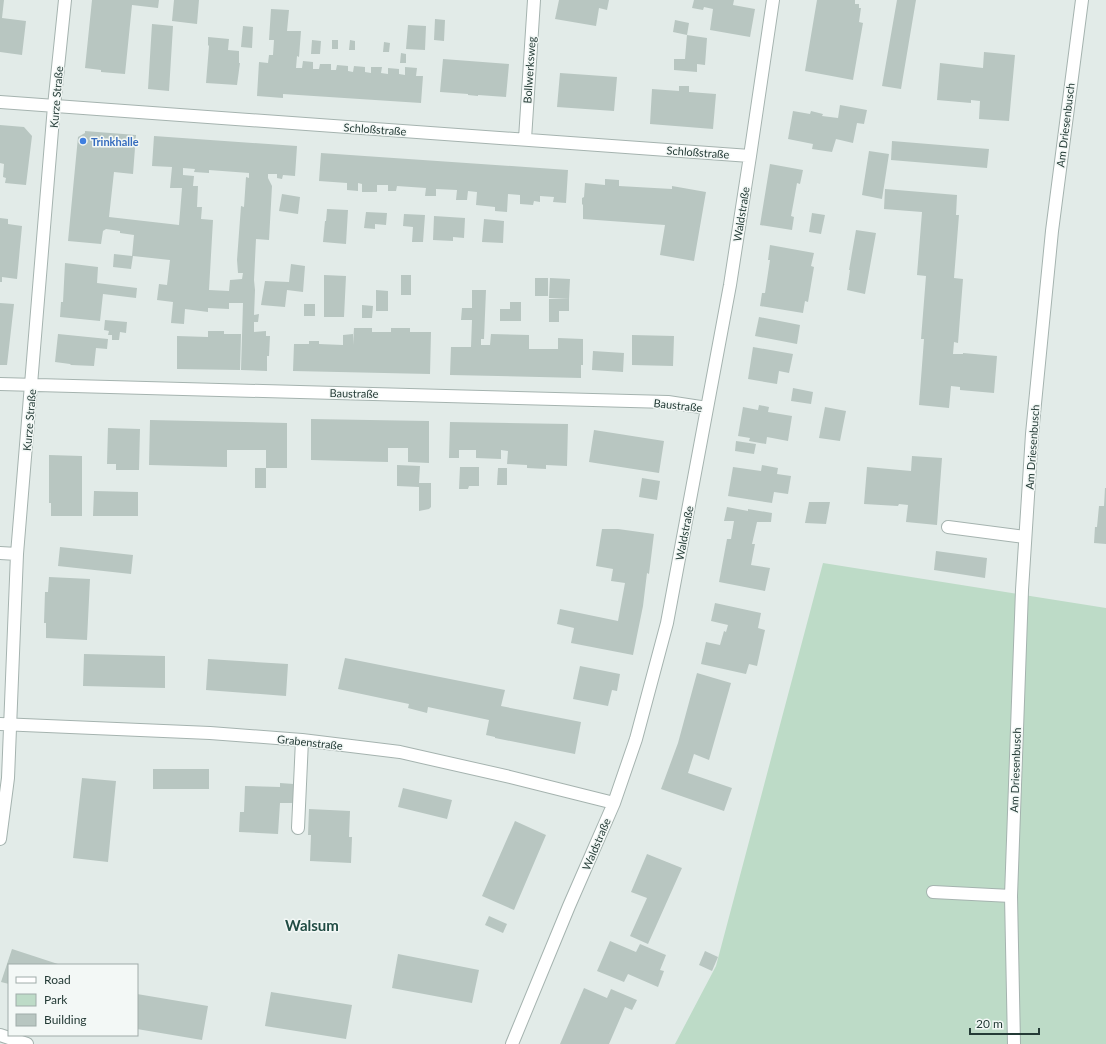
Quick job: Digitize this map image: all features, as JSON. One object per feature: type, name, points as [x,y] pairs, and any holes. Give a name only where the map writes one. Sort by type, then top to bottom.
[{"type":"street","name":"Kurze Straße","points":[[0,840],[8,778],[5,724],[17,554],[54,106],[65,0]]},
{"type":"street","name":"Bollwerksweg","points":[[525,139],[534,0]]},
{"type":"street","name":"Waldstraße","points":[[512,1044],[569,906],[614,803],[636,739],[667,622],[730,285],[773,0]]},
{"type":"street","name":"Am Driesenbusch","points":[[1014,1044],[1011,896],[1025,537],[1032,434],[1052,231],[1082,0]]},
{"type":"street","name":"Schloßstraße","points":[[0,102],[750,156]]},
{"type":"street","name":"Baustraße","points":[[0,384],[668,402],[707,408]]},
{"type":"street","points":[[948,527],[1025,537]]},
{"type":"street","points":[[0,553],[17,554]]},
{"type":"street","name":"Grabenstraße","points":[[5,724],[302,740],[400,752],[614,803]]},
{"type":"street","points":[[298,828],[302,740]]},
{"type":"street","points":[[933,892],[1011,896]]},
{"type":"street","points":[[0,1035],[27,1044]]},
{"type":"green space","points":[[823,563],[1106,608],[1106,1044],[675,1044],[716,966]]},
{"type":"building","points":[[0,0],[4,0],[2,18],[26,21],[22,55],[0,52]]},
{"type":"building","points":[[92,0],[159,0],[158,8],[132,5],[125,74],[101,72],[101,70],[85,68]]},
{"type":"building","points":[[174,0],[199,0],[197,24],[172,21]]},
{"type":"building","points":[[559,0],[609,0],[607,10],[599,8],[596,26],[555,19]]},
{"type":"building","points":[[694,0],[734,0],[733,5],[755,9],[750,37],[710,30],[713,9],[704,7],[703,10],[692,8]]},
{"type":"building","points":[[817,0],[855,0],[855,4],[859,4],[859,8],[861,8],[859,22],[863,23],[853,80],[805,71]]},
{"type":"building","points":[[897,0],[916,0],[901,89],[882,86]]},
{"type":"building","points":[[271,9],[289,10],[287,31],[301,31],[299,57],[297,56],[296,68],[302,68],[303,61],[313,62],[313,69],[319,69],[320,64],[331,64],[331,70],[336,70],[337,65],[348,66],[348,71],[353,72],[354,66],[365,67],[365,72],[371,73],[371,67],[382,67],[381,73],[388,74],[388,68],[399,69],[399,74],[405,75],[405,67],[417,68],[416,76],[423,76],[421,103],[283,94],[283,98],[257,96],[259,62],[268,63],[269,55],[273,55],[274,40],[269,40]]},
{"type":"building","points":[[435,19],[445,20],[444,41],[434,40]]},
{"type":"building","points":[[675,20],[689,23],[687,35],[673,32]]},
{"type":"building","points":[[152,24],[173,26],[169,91],[148,89]]},
{"type":"building","points":[[408,25],[426,26],[425,50],[406,49]]},
{"type":"building","points":[[243,26],[253,27],[252,48],[241,47]]},
{"type":"building","points":[[687,35],[707,38],[705,65],[697,64],[697,72],[674,70],[674,59],[685,59]]},
{"type":"building","points":[[208,37],[229,39],[228,50],[239,51],[240,63],[237,85],[206,83],[209,46]]},
{"type":"building","points":[[312,40],[321,41],[320,54],[311,54]]},
{"type":"building","points":[[332,40],[338,40],[338,49],[332,49]]},
{"type":"building","points":[[350,40],[355,41],[355,50],[349,50]]},
{"type":"building","points":[[384,42],[390,43],[389,52],[383,52]]},
{"type":"building","points":[[984,52],[1015,55],[1009,121],[979,119],[980,101],[971,100],[971,103],[937,100],[940,63],[983,68]]},
{"type":"building","points":[[401,53],[406,54],[406,63],[400,63]]},
{"type":"building","points":[[443,59],[509,64],[506,97],[440,92]]},
{"type":"building","points":[[560,73],[617,77],[614,111],[557,107]]},
{"type":"building","points":[[679,86],[689,86],[689,92],[716,94],[713,129],[650,124],[652,89],[679,91]]},
{"type":"building","points":[[840,105],[867,110],[864,124],[857,123],[853,143],[836,139],[832,152],[812,149],[813,144],[788,139],[793,111],[810,114],[811,111],[823,114],[822,116],[838,118]]},
{"type":"building","points":[[0,125],[24,127],[32,136],[26,185],[5,183],[6,178],[3,177],[4,164],[0,163]]},
{"type":"building","points":[[85,131],[136,135],[133,174],[114,172],[109,217],[179,225],[182,188],[170,188],[172,167],[152,166],[154,136],[297,146],[295,176],[283,175],[282,179],[277,178],[277,174],[268,174],[268,178],[272,186],[269,240],[256,239],[254,315],[259,314],[258,322],[254,322],[254,332],[266,331],[266,336],[270,336],[269,356],[267,356],[267,371],[241,370],[243,303],[229,303],[229,309],[208,308],[208,312],[185,309],[184,324],[171,323],[173,302],[157,300],[159,284],[167,285],[170,260],[133,256],[131,269],[113,267],[114,254],[132,256],[134,235],[120,233],[120,231],[106,229],[103,231],[101,244],[68,241],[78,137],[85,133]],"holes":[[[183,168],[195,169],[194,172],[209,173],[209,170],[249,173],[249,178],[246,177],[244,207],[241,206],[237,260],[238,273],[243,273],[242,279],[230,280],[229,291],[209,290],[213,220],[201,219],[202,207],[197,207],[198,186],[193,186],[194,176],[183,175]]]},
{"type":"building","points":[[892,141],[989,149],[987,168],[891,160]]},
{"type":"building","points":[[869,151],[889,154],[882,199],[862,195]]},
{"type":"building","points":[[321,153],[568,170],[566,203],[553,202],[554,197],[540,196],[540,202],[534,201],[533,205],[520,204],[520,195],[508,194],[507,212],[495,211],[495,207],[476,205],[477,192],[468,191],[467,200],[456,200],[457,190],[436,189],[436,196],[425,196],[426,188],[397,186],[396,191],[388,191],[388,185],[377,185],[377,192],[362,192],[362,184],[358,183],[358,191],[347,190],[347,183],[319,181]]},
{"type":"building","points":[[770,164],[803,170],[800,184],[797,183],[791,216],[794,217],[792,230],[760,225]]},
{"type":"building","points":[[605,179],[619,180],[619,186],[672,189],[672,186],[706,192],[694,261],[660,255],[665,225],[583,219],[582,198],[584,197],[585,183],[605,185]]},
{"type":"building","points":[[885,189],[957,195],[956,215],[959,215],[954,278],[963,279],[958,343],[954,342],[953,354],[963,353],[997,356],[994,393],[960,390],[960,387],[951,386],[949,408],[919,405],[924,339],[921,339],[926,276],[917,275],[922,212],[884,209]]},
{"type":"building","points":[[282,194],[300,197],[298,214],[279,211]]},
{"type":"building","points":[[327,209],[348,210],[346,244],[323,242]]},
{"type":"building","points":[[366,212],[387,213],[386,225],[375,224],[375,229],[364,228]]},
{"type":"building","points":[[812,213],[825,215],[821,234],[809,232]]},
{"type":"building","points":[[404,214],[425,215],[423,242],[412,242],[413,227],[403,226]]},
{"type":"building","points":[[434,216],[465,218],[464,238],[453,237],[453,241],[433,240]]},
{"type":"building","points":[[0,218],[8,219],[8,224],[22,226],[17,279],[2,277],[2,282],[0,282]]},
{"type":"building","points":[[484,219],[504,221],[503,243],[482,242]]},
{"type":"building","points":[[856,230],[876,233],[865,294],[847,290]]},
{"type":"building","points":[[770,245],[814,253],[811,266],[814,267],[808,302],[805,301],[803,313],[760,306],[762,293],[765,293],[770,260],[768,260]]},
{"type":"building","points":[[65,263],[98,267],[97,283],[137,288],[136,298],[103,294],[100,321],[60,317],[61,302],[63,302]]},
{"type":"building","points":[[291,264],[305,266],[303,292],[287,290],[285,307],[261,305],[265,281],[289,282]]},
{"type":"building","points":[[324,275],[346,276],[344,317],[324,317]]},
{"type":"building","points":[[401,275],[411,275],[411,295],[401,295]]},
{"type":"building","points":[[535,278],[548,278],[548,296],[535,296]]},
{"type":"building","points":[[550,278],[570,279],[569,299],[549,298]]},
{"type":"building","points":[[376,290],[388,291],[388,311],[376,311]]},
{"type":"building","points":[[472,290],[486,290],[484,339],[481,339],[481,345],[490,345],[491,334],[529,335],[529,349],[558,349],[558,338],[583,339],[583,365],[581,365],[581,378],[450,375],[451,347],[471,347],[472,320],[461,320],[462,308],[472,308]]},
{"type":"building","points":[[549,299],[569,299],[569,311],[559,311],[559,322],[549,322]]},
{"type":"building","points":[[510,302],[521,302],[521,321],[500,321],[500,309],[510,309]]},
{"type":"building","points":[[0,303],[14,304],[7,365],[0,365]]},
{"type":"building","points":[[304,304],[315,304],[315,316],[304,316]]},
{"type":"building","points":[[362,305],[373,306],[372,318],[362,318]]},
{"type":"building","points":[[759,317],[800,325],[797,344],[755,336]]},
{"type":"building","points":[[105,320],[127,322],[126,333],[120,332],[119,340],[112,340],[112,335],[108,335],[109,331],[104,330]]},
{"type":"building","points":[[354,328],[372,328],[372,332],[391,332],[391,328],[410,328],[410,332],[431,332],[430,374],[293,371],[294,344],[309,344],[309,341],[319,341],[319,344],[343,345],[343,335],[353,334],[353,345]]},
{"type":"building","points":[[208,331],[224,331],[224,334],[241,334],[240,370],[177,369],[177,336],[208,337]]},
{"type":"building","points":[[58,334],[108,339],[107,349],[96,348],[94,366],[71,365],[55,362]]},
{"type":"building","points":[[632,335],[674,336],[673,366],[632,365]]},
{"type":"building","points":[[753,347],[793,354],[789,373],[779,371],[777,384],[748,379]]},
{"type":"building","points":[[593,351],[624,353],[623,372],[592,370]]},
{"type":"building","points":[[793,388],[813,392],[811,404],[791,401]]},
{"type":"building","points":[[759,405],[769,407],[768,412],[792,416],[788,441],[767,437],[766,444],[749,441],[750,438],[738,436],[743,407],[758,410]]},
{"type":"building","points":[[825,407],[846,411],[840,441],[819,438]]},
{"type":"building","points":[[311,419],[429,421],[429,463],[408,462],[408,448],[388,448],[388,462],[311,460]]},
{"type":"building","points":[[150,420],[287,423],[287,468],[266,468],[266,450],[227,450],[227,467],[149,465]]},
{"type":"building","points":[[450,422],[568,424],[567,466],[546,465],[546,469],[527,468],[527,465],[507,464],[508,451],[501,450],[501,459],[476,458],[476,450],[459,450],[459,458],[449,458]]},
{"type":"building","points":[[108,428],[140,429],[139,470],[116,470],[116,464],[107,464]]},
{"type":"building","points":[[594,430],[664,441],[659,473],[589,462]]},
{"type":"building","points":[[736,441],[756,444],[754,454],[735,451]]},
{"type":"building","points":[[49,455],[82,456],[82,516],[51,516],[51,503],[49,503]]},
{"type":"building","points":[[912,456],[942,458],[937,525],[906,522],[908,505],[899,504],[898,506],[864,504],[867,467],[911,471]]},
{"type":"building","points":[[397,465],[420,466],[419,483],[431,483],[431,507],[429,509],[419,511],[419,487],[397,486]]},
{"type":"building","points":[[762,465],[778,468],[777,474],[791,476],[788,494],[774,492],[772,503],[728,496],[733,467],[761,471]]},
{"type":"building","points":[[460,467],[479,467],[479,486],[469,486],[468,489],[459,489]]},
{"type":"building","points":[[255,468],[266,468],[266,488],[255,488]]},
{"type":"building","points":[[498,468],[507,468],[507,485],[497,485]]},
{"type":"building","points":[[642,478],[660,481],[657,500],[639,497]]},
{"type":"building","points":[[1105,488],[1106,544],[1094,543],[1099,506],[1104,506]]},
{"type":"building","points":[[94,491],[138,492],[138,516],[93,516]]},
{"type":"building","points":[[809,502],[830,502],[826,524],[805,523]]},
{"type":"building","points":[[727,507],[772,513],[771,522],[757,522],[752,544],[755,544],[751,565],[770,568],[765,591],[719,582],[727,539],[731,539],[734,521],[724,521]]},
{"type":"building","points":[[602,529],[618,529],[654,534],[649,574],[647,573],[643,606],[633,655],[571,643],[574,628],[557,624],[560,609],[618,621],[625,583],[611,581],[613,569],[596,566]]},
{"type":"building","points":[[60,547],[133,555],[131,574],[58,566]]},
{"type":"building","points":[[936,551],[987,558],[985,578],[934,570]]},
{"type":"building","points":[[49,577],[90,579],[87,640],[46,638],[46,623],[44,623],[45,592],[48,592]]},
{"type":"building","points":[[715,603],[761,613],[758,628],[765,630],[757,666],[749,664],[746,674],[701,664],[706,642],[720,645],[724,631],[726,632],[728,625],[711,621]]},
{"type":"building","points":[[84,654],[165,656],[165,688],[83,686]]},
{"type":"building","points":[[345,658],[505,690],[501,706],[581,722],[575,754],[486,735],[489,720],[428,707],[427,713],[408,708],[409,704],[338,689]]},
{"type":"building","points":[[208,659],[288,664],[286,696],[206,690]]},
{"type":"building","points":[[580,666],[620,674],[617,691],[612,690],[608,706],[573,699]]},
{"type":"building","points":[[697,673],[731,683],[709,760],[694,754],[688,773],[732,788],[724,811],[661,789],[678,743]]},
{"type":"building","points":[[153,769],[209,769],[209,789],[153,789]]},
{"type":"building","points":[[82,778],[116,781],[108,862],[73,858]]},
{"type":"building","points":[[280,783],[294,784],[293,803],[280,803],[278,834],[239,832],[240,812],[244,812],[245,786],[280,787]]},
{"type":"building","points":[[403,788],[452,800],[447,819],[398,807]]},
{"type":"building","points":[[309,809],[350,811],[349,837],[352,837],[351,863],[310,861],[311,835],[308,835]]},
{"type":"building","points":[[515,821],[546,835],[514,910],[482,896]]},
{"type":"building","points":[[647,854],[682,868],[648,944],[630,936],[647,898],[631,892]]},
{"type":"building","points":[[489,916],[507,924],[503,933],[485,925]]},
{"type":"building","points":[[610,941],[636,952],[640,944],[666,955],[660,970],[664,971],[658,987],[628,974],[624,982],[597,971]]},
{"type":"building","points":[[12,949],[58,964],[8,964],[8,984],[1,982]]},
{"type":"building","points":[[705,951],[718,957],[712,971],[699,965]]},
{"type":"building","points":[[398,954],[479,970],[472,1003],[392,988]]},
{"type":"building","points":[[584,988],[607,998],[611,989],[637,1000],[632,1010],[625,1007],[609,1044],[560,1044]]},
{"type":"building","points":[[271,992],[352,1005],[346,1039],[265,1026]]},
{"type":"building","points":[[138,994],[208,1006],[202,1040],[138,1029]]},
{"type":"place","name":"Trinkhalle","points":[[83,141]]},
{"type":"district","name":"Walsum","points":[[312,925]]}]
